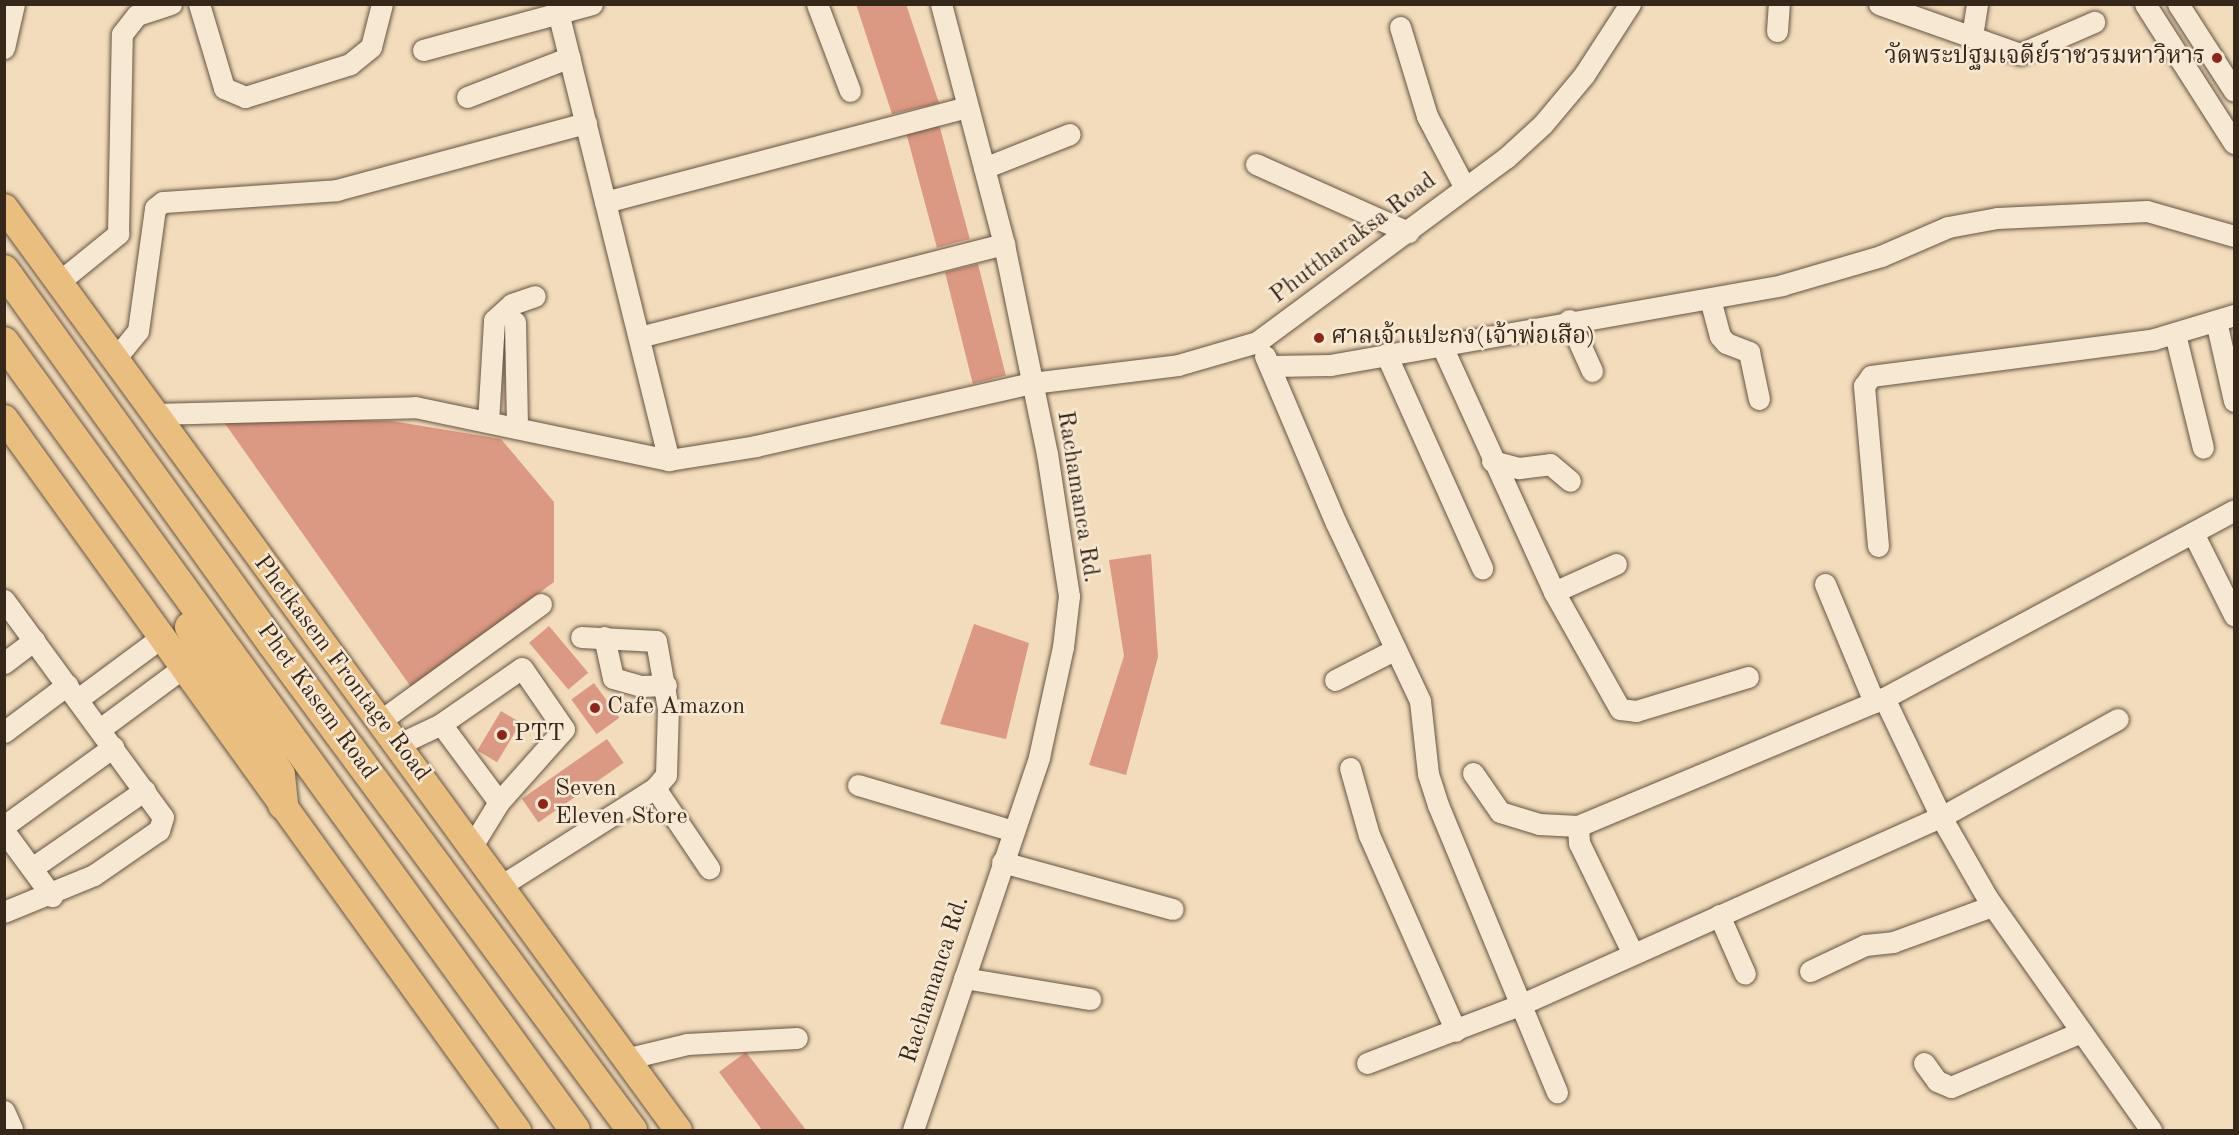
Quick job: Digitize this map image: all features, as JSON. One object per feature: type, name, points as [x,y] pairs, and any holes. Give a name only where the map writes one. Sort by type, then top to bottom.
[{"type":"highway","name":"Phet Kasem Road","points":[[4,270],[272,643],[632,1131]]},
{"type":"highway","name":"Phet Kasem Road","points":[[4,342],[575,1131]]},
{"type":"highway","points":[[152,544],[150,562],[280,775],[283,806]]},
{"type":"main road","name":"Phetkasem Frontage Road","points":[[4,207],[502,885],[678,1131]]},
{"type":"main road","points":[[4,418],[518,1131]]},
{"type":"street","points":[[4,48],[14,4]]},
{"type":"street","points":[[60,281],[118,234],[122,34],[137,15],[171,4]]},
{"type":"street","points":[[199,4],[224,88],[245,96],[350,64],[370,47],[382,4]]},
{"type":"street","points":[[423,50],[557,8],[592,4]]},
{"type":"street","points":[[817,4],[850,91]]},
{"type":"street","name":"Rachamanca Rd.","points":[[913,1131],[1039,757],[1063,647],[1069,596],[1032,383],[1004,244],[940,4]]},
{"type":"street","name":"Phuttharaksa Road","points":[[669,460],[756,446],[1032,383],[1178,365],[1257,342],[1408,232],[1543,124],[1584,75],[1630,4]]},
{"type":"street","points":[[1777,31],[1779,4]]},
{"type":"street","points":[[1879,4],[1908,10],[2020,54],[2094,22]]},
{"type":"street","points":[[1972,36],[1977,4]]},
{"type":"street","points":[[2145,4],[2235,143]]},
{"type":"street","points":[[2178,4],[2235,91]]},
{"type":"street","points":[[155,414],[415,407],[669,460],[557,8]]},
{"type":"street","points":[[1400,27],[1426,116],[1465,188]]},
{"type":"street","points":[[467,97],[570,57]]},
{"type":"street","points":[[605,202],[967,107]]},
{"type":"street","points":[[115,359],[138,332],[155,208],[163,202],[337,190],[586,123]]},
{"type":"street","points":[[984,168],[1070,134]]},
{"type":"street","points":[[1256,164],[1408,232]]},
{"type":"street","points":[[1271,366],[1330,365],[1569,320],[1710,299],[1782,285],[1881,256],[1948,227],[1997,218],[2146,211],[2235,236]]},
{"type":"street","points":[[639,337],[1004,244]]},
{"type":"street","points":[[488,422],[494,320],[512,304],[535,296]]},
{"type":"street","points":[[1710,299],[1720,336],[1749,352],[1760,399]]},
{"type":"street","points":[[1878,546],[1864,386],[1870,376],[2175,334],[2225,318],[2235,401]]},
{"type":"street","points":[[1569,320],[1592,371]]},
{"type":"street","points":[[515,322],[517,429]]},
{"type":"street","points":[[2175,334],[2203,448]]},
{"type":"street","points":[[1257,342],[1271,366],[1336,523],[1420,701],[1428,774],[1438,805],[1557,1092]]},
{"type":"street","points":[[1440,344],[1554,592],[1620,709],[1636,711],[1748,677]]},
{"type":"street","points":[[1386,354],[1482,568]]},
{"type":"street","points":[[1492,461],[1519,468],[1550,464],[1570,481]]},
{"type":"street","points":[[1473,774],[1500,812],[1539,824],[1578,826],[1879,700],[2235,510]]},
{"type":"street","points":[[2193,533],[2235,615]]},
{"type":"street","points":[[1554,592],[1616,564]]},
{"type":"street","points":[[1825,584],[1879,700],[1941,818],[1992,906],[2079,1034],[2151,1131]]},
{"type":"street","points":[[4,600],[163,817],[159,830],[94,875],[52,896],[4,912]]},
{"type":"street","points":[[380,721],[541,604]]},
{"type":"street","points":[[4,732],[163,636]]},
{"type":"street","points":[[502,885],[654,788],[666,776],[666,685],[656,641],[581,637]]},
{"type":"street","points":[[604,637],[613,678],[641,686],[666,685]]},
{"type":"street","points":[[4,663],[34,640]]},
{"type":"street","points":[[1335,680],[1396,649]]},
{"type":"street","points":[[100,729],[185,666]]},
{"type":"street","points":[[398,745],[441,724],[522,668],[564,729],[499,802],[472,846]]},
{"type":"street","points":[[1367,1063],[1522,1004],[1941,818],[2118,719]]},
{"type":"street","points":[[441,724],[499,802]]},
{"type":"street","points":[[52,896],[7,838],[113,747]]},
{"type":"street","points":[[1350,768],[1369,835],[1456,1031]]},
{"type":"street","points":[[858,785],[1013,831]]},
{"type":"street","points":[[654,788],[709,868]]},
{"type":"street","points":[[32,868],[145,790]]},
{"type":"street","points":[[1578,826],[1578,843],[1633,954]]},
{"type":"street","points":[[1002,862],[1173,909]]},
{"type":"street","points":[[1810,971],[1865,945],[1893,942],[1992,906]]},
{"type":"street","points":[[1719,915],[1745,974]]},
{"type":"street","points":[[964,978],[1090,999]]},
{"type":"street","points":[[1924,1063],[1937,1081],[1951,1087],[2079,1034]]},
{"type":"street","points":[[625,1059],[687,1044],[797,1038]]},
{"type":"building","points":[[856,4],[906,4],[939,103],[892,114]]},
{"type":"building","points":[[939,124],[970,239],[937,248],[906,133]]},
{"type":"building","points":[[978,264],[1006,376],[973,384],[945,272]]},
{"type":"building","points":[[221,418],[392,421],[501,439],[554,502],[554,582],[411,687]]},
{"type":"building","points":[[1151,554],[1158,657],[1126,775],[1089,765],[1124,656],[1109,560]]},
{"type":"building","points":[[974,624],[1029,643],[1006,739],[940,724]]},
{"type":"building","points":[[549,626],[588,673],[568,689],[529,643]]},
{"type":"building","points":[[594,683],[619,718],[597,734],[571,699]]},
{"type":"building","points":[[501,711],[521,723],[497,762],[477,750]]},
{"type":"building","points":[[607,739],[624,763],[538,822],[522,799]]},
{"type":"building","points":[[746,1052],[806,1130],[762,1130],[719,1072]]},
{"type":"place","name":"วัดพระปฐมเจดีย์ราชวรมหาวิหาร","points":[[2217,58]]},
{"type":"place","name":"ศาลเจ้าแปะกง(เจ้าพ่อเสือ)","points":[[1319,338]]},
{"type":"place","name":"Cafe Amazon","points":[[595,708]]},
{"type":"place","name":"PTT","points":[[502,735]]},
{"type":"place","name":"Seven Eleven Store","points":[[543,804]]}]
